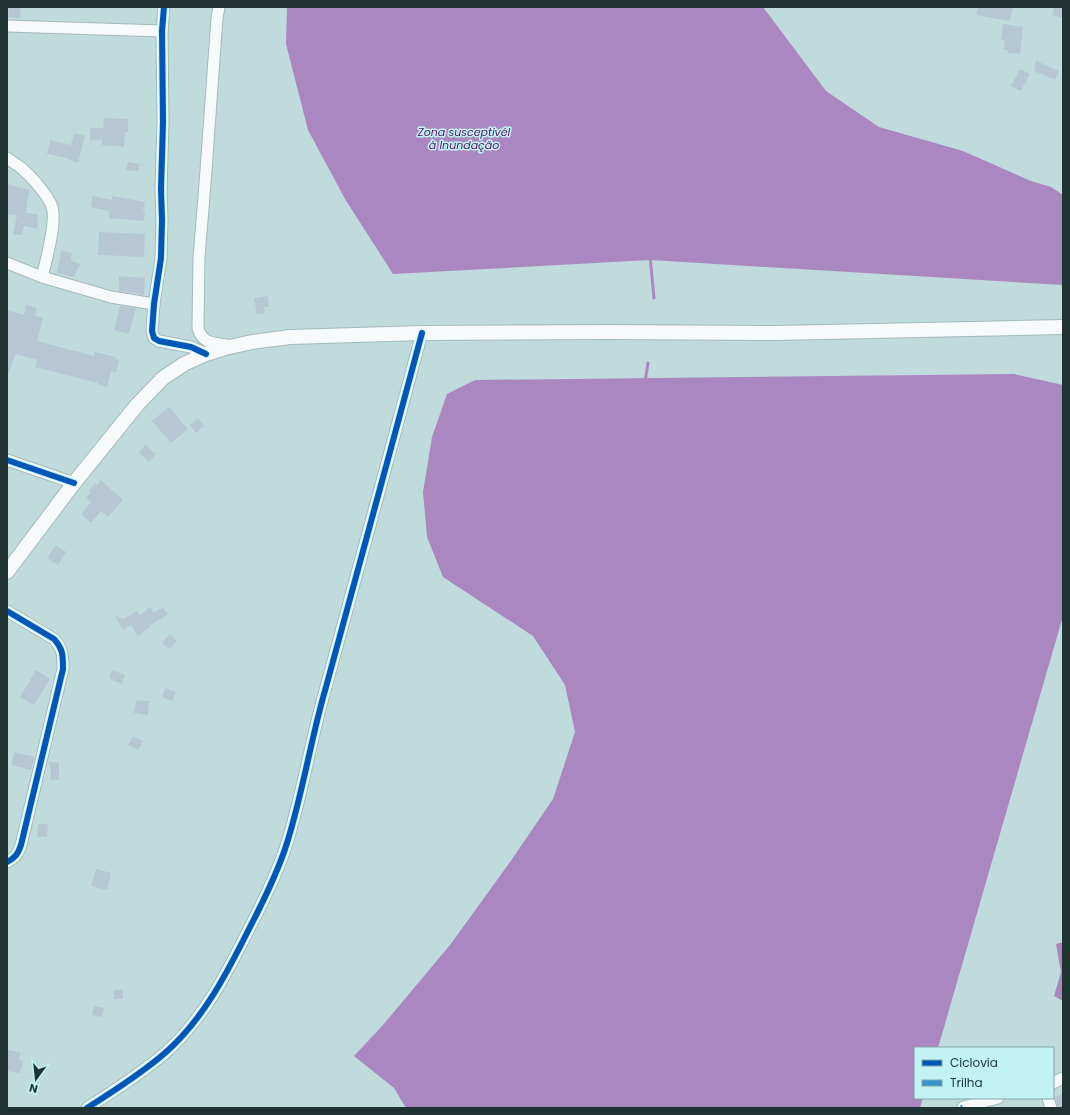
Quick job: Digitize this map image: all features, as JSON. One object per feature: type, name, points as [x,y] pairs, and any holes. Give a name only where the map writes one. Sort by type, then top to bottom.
[{"type":"main road","points":[[7,572],[74,483],[138,405],[163,378],[184,364],[206,354],[232,346],[290,337],[422,333],[776,333],[1063,327]]},
{"type":"street","points":[[164,7],[162,31],[163,122],[160,189],[162,220],[161,258],[154,304],[152,331],[154,338],[159,341],[191,347],[206,354]]},
{"type":"street","points":[[219,7],[199,257],[198,328],[200,336],[209,342],[232,346]]},
{"type":"street","points":[[7,26],[162,31]]},
{"type":"street","points":[[7,158],[21,168],[46,195],[53,208],[51,233],[42,277]]},
{"type":"street","points":[[7,263],[42,277],[111,297],[154,304]]},
{"type":"street","points":[[87,1108],[138,1074],[166,1052],[186,1032],[231,965],[272,882],[288,837],[322,701],[422,333]]},
{"type":"street","points":[[7,460],[74,483]]},
{"type":"street","points":[[7,611],[54,639],[59,645],[63,655],[63,669],[21,846],[13,860],[7,862]]},
{"type":"street","points":[[1054,1082],[1063,1078]]},
{"type":"street","points":[[963,1107],[994,1099]]},
{"type":"water","name":"Zona susceptivél à Inundação","points":[[287,7],[763,7],[826,91],[879,127],[963,151],[1031,181],[1051,187],[1063,195],[1063,285],[650,260],[393,274],[345,199],[308,130],[286,44]]},
{"type":"water","points":[[1014,374],[1063,385],[1063,616],[938,1047],[914,1047],[914,1099],[923,1099],[920,1108],[406,1108],[394,1088],[354,1056],[383,1025],[450,945],[553,799],[575,732],[565,685],[533,636],[443,577],[427,537],[423,492],[432,437],[447,394],[475,380]]},
{"type":"water","points":[[1063,942],[1063,1001],[1054,996],[1061,972],[1056,944]]},
{"type":"building","points":[[9,7],[21,7],[20,18],[8,17]]},
{"type":"building","points":[[978,7],[1013,7],[1010,21],[976,15]]},
{"type":"building","points":[[1054,7],[1063,7],[1063,18],[1052,15]]},
{"type":"building","points":[[1003,24],[1023,27],[1020,54],[1008,53],[1008,50],[1004,50],[1005,41],[1001,40]]},
{"type":"building","points":[[1036,61],[1059,71],[1055,80],[1034,71]]},
{"type":"building","points":[[1020,69],[1030,74],[1021,91],[1011,86]]},
{"type":"building","points":[[104,118],[128,119],[128,132],[125,132],[124,147],[102,145],[102,140],[90,140],[90,128],[103,128]]},
{"type":"building","points":[[74,133],[85,136],[78,163],[67,158],[47,154],[50,140],[71,145]]},
{"type":"building","points":[[128,162],[140,164],[138,171],[126,170]]},
{"type":"building","points":[[7,184],[30,190],[26,213],[38,214],[37,229],[24,226],[22,235],[13,234],[17,215],[7,214]]},
{"type":"building","points":[[92,196],[112,200],[112,196],[145,202],[143,211],[145,211],[144,221],[109,218],[109,211],[91,207]]},
{"type":"building","points":[[99,232],[145,234],[144,257],[98,255]]},
{"type":"building","points":[[61,251],[72,253],[71,260],[80,264],[74,277],[57,273]]},
{"type":"building","points":[[119,276],[145,278],[144,295],[119,291]]},
{"type":"building","points":[[268,296],[269,307],[264,307],[265,313],[257,314],[254,298]]},
{"type":"building","points":[[26,305],[37,308],[35,316],[43,318],[37,341],[94,356],[95,352],[116,357],[115,359],[119,360],[116,373],[111,371],[107,387],[98,383],[35,367],[37,360],[15,354],[9,374],[7,374],[7,310],[24,315]]},
{"type":"building","points":[[120,306],[136,308],[129,334],[114,330]]},
{"type":"building","points":[[169,407],[188,429],[171,443],[152,421]]},
{"type":"building","points":[[198,418],[204,426],[196,433],[190,425]]},
{"type":"building","points":[[145,445],[156,454],[149,462],[139,453]]},
{"type":"building","points":[[101,480],[123,500],[108,517],[101,511],[91,523],[81,514],[91,502],[86,498],[91,492],[89,491],[95,483],[97,485]]},
{"type":"building","points":[[56,545],[66,552],[58,565],[47,558]]},
{"type":"building","points":[[150,607],[154,613],[163,607],[168,614],[149,626],[150,627],[138,636],[131,625],[123,630],[115,616],[124,619],[137,611],[140,615]]},
{"type":"building","points":[[170,634],[177,641],[169,649],[162,643]]},
{"type":"building","points":[[36,670],[50,679],[34,705],[20,697]]},
{"type":"building","points":[[112,670],[125,675],[121,684],[110,679]]},
{"type":"building","points":[[165,688],[176,692],[172,701],[162,697]]},
{"type":"building","points":[[136,700],[149,701],[148,715],[134,713]]},
{"type":"building","points":[[133,736],[143,741],[138,750],[128,745]]},
{"type":"building","points":[[14,752],[35,757],[31,770],[11,765]]},
{"type":"building","points":[[49,762],[59,762],[59,780],[50,780],[51,771]]},
{"type":"building","points":[[38,824],[48,824],[47,837],[37,837]]},
{"type":"building","points":[[96,869],[111,873],[107,890],[91,886]]},
{"type":"building","points":[[114,990],[123,990],[123,999],[114,999]]},
{"type":"building","points":[[94,1006],[104,1008],[102,1017],[92,1015]]},
{"type":"building","points":[[8,1050],[20,1052],[19,1060],[23,1061],[20,1073],[7,1071]]},
{"type":"building","points":[[1063,1094],[1063,1108],[1058,1108],[1055,1097]]},
{"type":"waterway","points":[[650,256],[654,298]]},
{"type":"waterway","points":[[645,382],[648,363]]},
{"type":"cycle path","points":[[164,7],[162,31],[163,122],[161,258],[154,304],[152,331],[154,338],[159,341],[191,347],[206,354]]},
{"type":"cycle path","points":[[87,1108],[147,1068],[179,1040],[192,1025],[224,977],[275,875],[293,824],[321,706],[422,333]]},
{"type":"cycle path","points":[[7,460],[74,483]]},
{"type":"cycle path","points":[[7,611],[54,639],[62,652],[63,660],[63,669],[21,845],[16,855],[7,862]]}]
